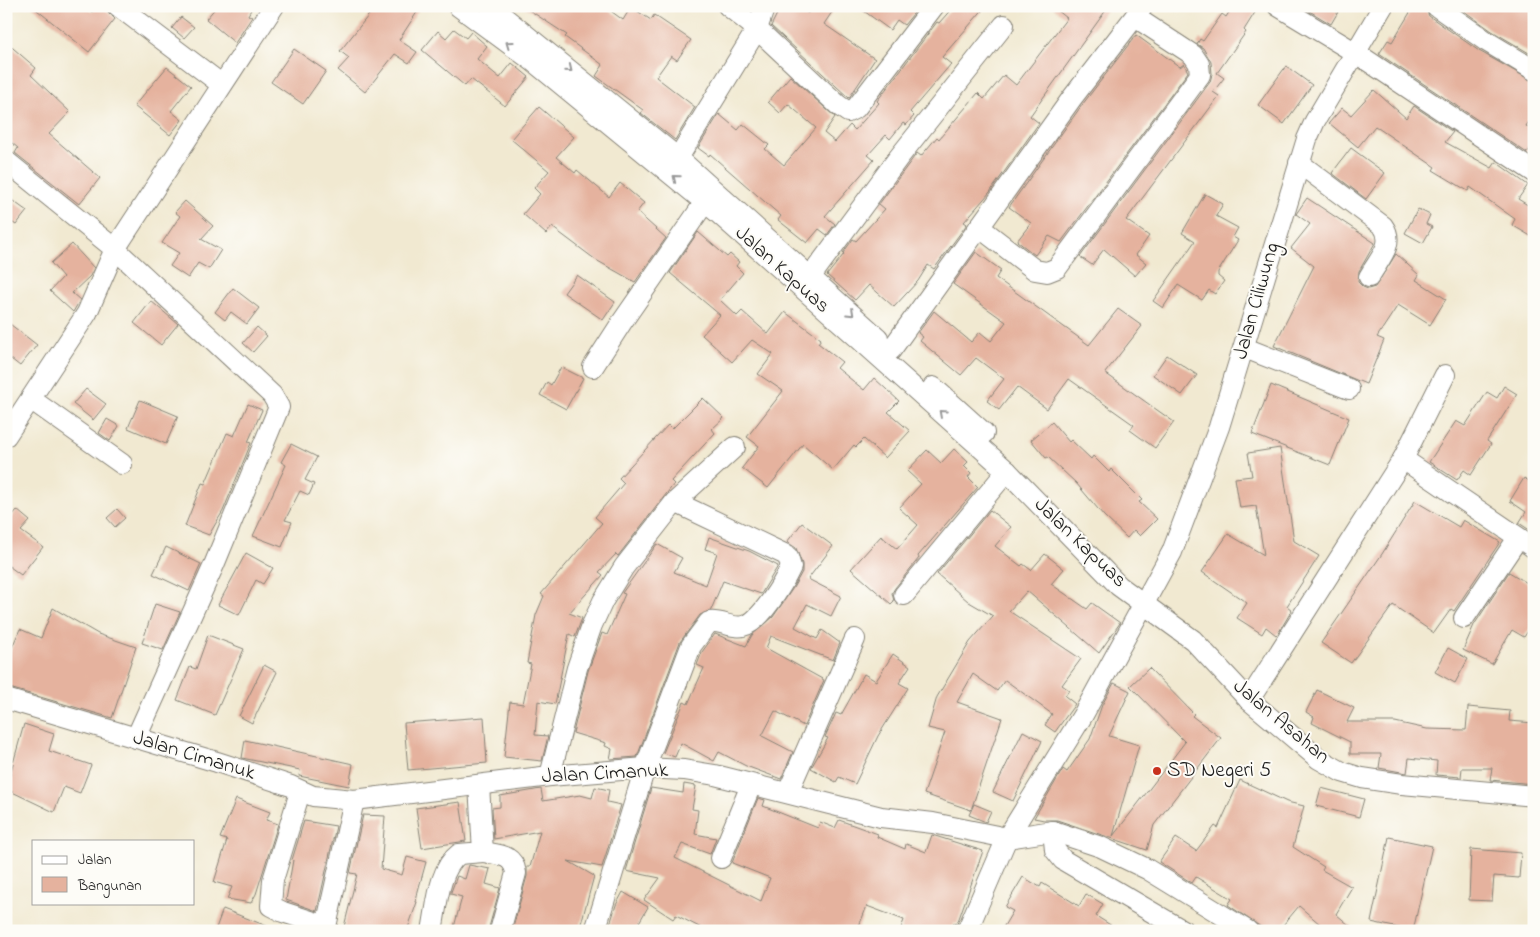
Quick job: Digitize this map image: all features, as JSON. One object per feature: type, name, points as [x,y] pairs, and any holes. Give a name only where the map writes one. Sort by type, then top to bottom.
[{"type":"street","points":[[118,6],[221,84]]},
{"type":"street","points":[[6,436],[32,400],[87,313],[115,249],[221,84],[274,6]]},
{"type":"street","name":"Jalan Kapuas","points":[[458,6],[540,56],[678,158],[961,411],[1128,576],[1144,602]]},
{"type":"street","points":[[728,6],[848,112],[856,108],[934,6]]},
{"type":"street","points":[[678,158],[756,29],[765,6]]},
{"type":"street","points":[[1278,6],[1356,54],[1534,172]]},
{"type":"street","name":"Jalan Ciliwung","points":[[967,931],[1007,838],[1083,715],[1172,552],[1219,427],[1245,348],[1277,231],[1299,163],[1315,122],[1383,6]]},
{"type":"street","points":[[1436,6],[1486,41],[1534,70]]},
{"type":"street","name":"Jalan Kapuas","points":[[501,9],[540,56],[1007,471],[1119,586],[1144,602]]},
{"type":"street","points":[[891,350],[979,227],[1072,98],[1139,12],[1193,55],[1199,64],[1200,75],[1057,268],[1047,272],[1035,270],[979,227]]},
{"type":"street","points":[[811,276],[899,157],[1004,25]]},
{"type":"street","points":[[6,161],[115,249],[272,395],[279,407],[214,564],[136,738]]},
{"type":"street","points":[[1299,163],[1383,226],[1388,234],[1389,242],[1369,277]]},
{"type":"street","points":[[593,367],[705,202]]},
{"type":"street","points":[[1245,348],[1349,389]]},
{"type":"street","points":[[1248,700],[1403,460],[1445,375]]},
{"type":"street","points":[[32,400],[122,464]]},
{"type":"street","points":[[550,776],[566,706],[592,624],[624,567],[675,502],[735,447]]},
{"type":"street","points":[[1403,460],[1526,543],[1464,618]]},
{"type":"street","points":[[904,595],[1007,471]]},
{"type":"street","points":[[595,931],[645,768],[691,646],[709,622],[715,621],[733,626],[752,623],[760,615],[791,567],[788,557],[784,554],[675,502]]},
{"type":"street","name":"Jalan Asahan","points":[[1144,602],[1193,640],[1248,700],[1319,758],[1342,772],[1362,778],[1402,784],[1534,796]]},
{"type":"street","points":[[788,792],[855,639]]},
{"type":"street","name":"Jalan Cimanuk","points":[[6,699],[291,786],[300,792],[314,796],[354,800],[550,776],[645,768],[684,770],[788,792],[881,816],[933,823],[1007,838],[1053,831],[1101,847],[1147,869],[1248,931]]},
{"type":"street","points":[[479,785],[483,852]]},
{"type":"street","points":[[721,858],[751,785]]},
{"type":"street","points":[[300,792],[273,880],[271,906],[325,928],[354,800]]},
{"type":"street","points":[[1053,831],[1055,850],[1063,860],[1184,931]]},
{"type":"street","points":[[432,931],[440,885],[452,861],[459,854],[483,852],[507,856],[514,864],[516,873],[500,931]]},
{"type":"building","points":[[32,6],[84,6],[92,12],[97,6],[106,6],[107,11],[115,19],[89,52]]},
{"type":"building","points":[[217,6],[253,6],[248,15],[252,17],[235,43],[206,19]]},
{"type":"building","points":[[376,6],[421,6],[399,40],[417,52],[409,63],[395,54],[365,92],[338,70],[349,58],[340,51]]},
{"type":"building","points":[[523,6],[604,6],[623,20],[631,7],[651,20],[654,15],[691,40],[677,60],[671,56],[656,77],[695,107],[675,140],[641,113],[643,110],[596,76],[603,65],[565,37],[567,35]]},
{"type":"building","points":[[781,6],[798,6],[808,13],[813,6],[836,6],[824,24],[875,59],[849,98],[771,26]]},
{"type":"building","points":[[857,6],[916,6],[918,8],[904,25],[897,20],[890,30]]},
{"type":"building","points":[[954,6],[986,6],[942,57],[951,64],[910,112],[914,116],[906,125],[903,123],[890,139],[886,135],[868,155],[874,160],[825,216],[835,224],[827,235],[819,229],[807,243],[778,220],[781,216],[710,154],[709,156],[698,148],[719,114],[738,130],[743,124],[769,145],[765,149],[784,165],[816,128],[788,104],[780,113],[768,102],[790,76],[835,117],[824,133],[835,142],[850,125],[855,130],[879,103],[877,101],[937,22],[939,23]]},
{"type":"building","points":[[1052,6],[1109,6],[1030,116],[1039,123],[990,192],[964,222],[967,224],[934,269],[928,265],[918,281],[894,307],[869,285],[855,300],[827,275],[853,239],[856,241],[885,209],[879,204],[917,153],[921,156],[937,137],[939,139],[978,93],[984,99],[1004,75],[1016,85],[1067,18]]},
{"type":"building","points":[[1233,6],[1259,6],[1244,30],[1246,32],[1217,73],[1224,78],[1213,92],[1219,96],[1126,220],[1149,236],[1136,255],[1146,263],[1135,276],[1104,249],[1092,265],[1080,257],[1210,82],[1212,74],[1211,62],[1203,48],[1197,44],[1200,39],[1203,41],[1222,14],[1226,17]]},
{"type":"building","points":[[1301,6],[1327,6],[1338,12],[1331,24]]},
{"type":"building","points":[[1414,6],[1424,6],[1429,16],[1479,51],[1534,82],[1534,114],[1526,126],[1534,131],[1534,143],[1527,153],[1379,54],[1388,40],[1392,42]]},
{"type":"building","points":[[1457,6],[1534,6],[1534,56],[1492,31]]},
{"type":"building","points":[[181,17],[194,27],[184,38],[172,28]]},
{"type":"building","points":[[454,29],[466,38],[471,32],[487,46],[477,59],[500,78],[512,63],[529,77],[505,106],[471,79],[465,86],[422,50],[438,31],[446,38]]},
{"type":"building","points":[[1136,35],[1180,67],[1184,64],[1188,72],[1061,242],[1049,236],[1035,255],[1017,241],[1031,223],[1009,207],[1082,105]]},
{"type":"building","points":[[6,42],[36,68],[31,75],[70,112],[49,134],[100,178],[79,204],[15,153],[18,148],[6,138]]},
{"type":"building","points":[[294,49],[326,71],[303,104],[271,82]]},
{"type":"building","points":[[1286,66],[1312,85],[1284,124],[1258,105]]},
{"type":"building","points":[[167,67],[191,86],[171,111],[182,120],[170,135],[134,106]]},
{"type":"building","points":[[1374,90],[1406,118],[1414,106],[1453,132],[1445,142],[1492,168],[1496,162],[1528,185],[1518,199],[1534,209],[1534,238],[1512,225],[1515,219],[1470,187],[1468,191],[1433,170],[1435,167],[1375,126],[1358,147],[1329,123],[1342,108],[1351,115]]},
{"type":"building","points":[[539,107],[574,137],[556,157],[575,173],[577,170],[609,197],[620,183],[644,203],[637,212],[666,238],[635,282],[596,260],[552,227],[546,234],[523,214],[540,194],[534,188],[549,171],[511,139]]},
{"type":"building","points":[[1351,148],[1385,173],[1366,199],[1332,173]]},
{"type":"building","points":[[1205,194],[1223,204],[1216,216],[1238,228],[1233,237],[1238,240],[1218,272],[1218,276],[1224,281],[1215,294],[1209,290],[1202,300],[1178,285],[1163,308],[1153,301],[1195,241],[1182,233]]},
{"type":"building","points":[[6,196],[27,211],[16,225],[6,218]]},
{"type":"building","points":[[1307,198],[1375,243],[1359,271],[1358,282],[1363,287],[1368,289],[1375,287],[1396,254],[1419,275],[1416,280],[1446,299],[1430,325],[1398,305],[1377,337],[1384,340],[1366,384],[1274,346],[1314,266],[1291,248],[1310,224],[1296,214]]},
{"type":"building","points":[[185,201],[213,226],[201,239],[221,250],[209,269],[198,263],[188,278],[170,266],[179,253],[162,243],[180,216],[175,212]]},
{"type":"building","points":[[1418,209],[1430,215],[1426,224],[1432,227],[1423,243],[1405,233]]},
{"type":"building","points":[[698,232],[727,257],[730,254],[739,262],[736,266],[743,273],[720,300],[737,316],[742,311],[768,334],[785,312],[821,339],[818,343],[842,362],[837,368],[864,390],[874,378],[899,401],[888,412],[910,431],[885,458],[864,439],[856,447],[854,445],[833,470],[803,444],[768,488],[742,468],[759,446],[747,437],[783,391],[758,374],[773,354],[752,340],[732,362],[702,335],[720,315],[670,273]]},
{"type":"building","points":[[72,244],[94,268],[90,276],[72,293],[80,300],[73,312],[50,291],[63,277],[51,263]]},
{"type":"building","points":[[976,252],[1001,270],[996,278],[1089,345],[1118,309],[1142,326],[1105,373],[1174,422],[1155,448],[1130,430],[1134,425],[1069,379],[1047,409],[1017,387],[999,410],[987,401],[1004,379],[976,358],[961,375],[920,341],[923,337],[918,333],[934,311],[971,342],[980,332],[991,341],[1006,322],[953,284]]},
{"type":"building","points":[[577,275],[615,302],[603,320],[564,293]]},
{"type":"building","points":[[233,288],[259,308],[247,324],[231,312],[225,320],[215,312]]},
{"type":"building","points":[[151,301],[178,324],[161,345],[134,323]]},
{"type":"building","points":[[6,321],[37,345],[20,366],[6,355]]},
{"type":"building","points":[[257,327],[267,336],[253,352],[243,343]]},
{"type":"building","points":[[1167,355],[1197,375],[1182,395],[1153,375]]},
{"type":"building","points":[[561,367],[583,378],[566,409],[540,395],[547,382],[551,385]]},
{"type":"building","points":[[1271,385],[1349,418],[1330,465],[1252,434]]},
{"type":"building","points":[[1504,386],[1517,394],[1487,441],[1491,444],[1471,475],[1464,470],[1457,480],[1429,462],[1456,421],[1465,426],[1487,392],[1497,398]]},
{"type":"building","points":[[86,389],[106,404],[93,420],[73,404]]},
{"type":"building","points":[[703,398],[724,418],[712,429],[715,433],[671,481],[674,484],[618,556],[616,554],[599,572],[603,575],[569,613],[582,618],[575,637],[569,634],[555,704],[538,701],[535,735],[548,736],[542,761],[504,757],[510,702],[523,704],[531,664],[527,663],[536,615],[544,596],[541,594],[602,523],[595,517],[624,483],[619,478],[668,425],[672,429]]},
{"type":"building","points":[[140,400],[178,416],[166,444],[128,428]]},
{"type":"building","points":[[248,404],[262,410],[248,442],[251,443],[223,511],[209,535],[185,526],[202,483],[205,484],[227,433],[234,436]]},
{"type":"building","points":[[107,419],[119,426],[110,441],[99,433]]},
{"type":"building","points":[[1052,422],[1069,442],[1071,440],[1091,459],[1093,456],[1109,472],[1111,469],[1142,500],[1139,502],[1157,519],[1140,536],[1134,530],[1127,538],[1104,516],[1076,483],[1048,457],[1046,458],[1031,440]]},
{"type":"building","points":[[291,444],[317,457],[305,480],[314,484],[309,495],[300,491],[285,520],[292,522],[282,547],[253,536],[286,465],[281,462]]},
{"type":"building","points":[[1280,448],[1294,541],[1319,556],[1287,606],[1292,610],[1276,635],[1266,627],[1262,634],[1237,618],[1247,603],[1202,572],[1228,534],[1264,555],[1256,506],[1240,508],[1235,478],[1252,476],[1248,453]]},
{"type":"building","points":[[954,449],[968,462],[964,466],[971,473],[968,477],[978,487],[918,556],[919,558],[892,593],[894,601],[891,604],[851,569],[881,536],[897,549],[918,525],[899,508],[921,484],[907,471],[927,450],[941,463]]},
{"type":"building","points":[[1524,478],[1534,484],[1534,533],[1519,523],[1526,512],[1510,501]]},
{"type":"building","points":[[1415,501],[1459,527],[1463,520],[1500,542],[1454,611],[1451,609],[1434,633],[1393,605],[1351,663],[1321,643],[1382,554]]},
{"type":"building","points":[[117,509],[125,518],[115,527],[107,518]]},
{"type":"building","points":[[17,510],[30,521],[21,531],[43,547],[21,575],[6,564],[6,523]]},
{"type":"building","points":[[990,510],[1011,527],[995,546],[1021,566],[1023,564],[1031,570],[1045,554],[1064,569],[1051,584],[1087,609],[1092,603],[1120,623],[1099,653],[1027,591],[1009,611],[1081,659],[1062,685],[1069,690],[1065,696],[1075,704],[1055,732],[1045,725],[1052,714],[1005,680],[997,691],[973,674],[957,702],[1002,718],[971,810],[924,794],[945,732],[928,728],[937,697],[970,642],[993,616],[969,602],[937,574]]},
{"type":"building","points":[[802,523],[833,546],[808,579],[841,596],[831,616],[807,604],[795,627],[817,639],[822,630],[840,643],[833,660],[771,636],[766,648],[824,680],[804,726],[775,711],[762,736],[793,752],[781,779],[746,766],[719,752],[714,761],[681,743],[675,757],[663,753],[684,702],[688,704],[704,668],[697,665],[702,652],[715,634],[746,646],[752,635],[773,617],[793,588],[802,572],[802,564],[796,548],[787,542]]},
{"type":"building","points":[[709,537],[749,551],[778,566],[761,594],[723,581],[711,610],[700,615],[680,642],[637,757],[610,759],[612,749],[605,746],[606,743],[573,733],[588,671],[602,633],[607,635],[625,594],[622,593],[657,544],[682,558],[674,572],[706,585],[717,553],[705,549]]},
{"type":"building","points":[[166,547],[201,564],[189,591],[153,574]]},
{"type":"building","points":[[246,553],[273,568],[263,584],[256,580],[239,615],[218,605]]},
{"type":"building","points":[[1509,572],[1534,587],[1534,622],[1524,637],[1512,630],[1492,664],[1463,650],[1474,625]]},
{"type":"building","points":[[155,604],[180,612],[163,650],[142,643]]},
{"type":"building","points":[[53,608],[98,634],[136,647],[112,718],[6,687],[6,661],[20,629],[41,638]]},
{"type":"building","points":[[208,635],[244,649],[215,715],[177,700],[190,667],[196,669]]},
{"type":"building","points":[[1448,648],[1468,659],[1455,683],[1435,672]]},
{"type":"building","points":[[893,654],[910,666],[899,683],[908,688],[878,736],[855,784],[839,777],[836,782],[811,768],[828,738],[825,737],[836,713],[841,715],[864,674],[876,681]]},
{"type":"building","points":[[264,665],[277,672],[252,723],[239,716]]},
{"type":"building","points":[[1149,668],[1194,714],[1192,716],[1221,738],[1154,825],[1147,850],[1057,820],[1034,818],[1063,769],[1067,772],[1090,739],[1102,705],[1114,683],[1130,691],[1109,736],[1139,745],[1113,836],[1147,792],[1185,742],[1130,686]]},
{"type":"building","points":[[1317,690],[1354,708],[1347,722],[1395,722],[1427,729],[1466,730],[1468,707],[1510,711],[1509,721],[1534,723],[1534,784],[1490,780],[1492,768],[1462,768],[1461,777],[1436,775],[1437,761],[1409,758],[1407,773],[1379,768],[1381,754],[1350,754],[1350,742],[1312,723],[1314,717],[1306,712]]},
{"type":"building","points":[[484,717],[487,763],[408,770],[404,723]]},
{"type":"building","points":[[24,724],[54,734],[49,751],[91,765],[80,793],[64,787],[54,812],[6,789]]},
{"type":"building","points":[[1023,731],[1042,741],[1013,801],[993,792]]},
{"type":"building","points":[[245,740],[353,764],[349,786],[299,776],[300,770],[242,758]]},
{"type":"building","points":[[1240,780],[1287,802],[1304,806],[1293,847],[1324,867],[1322,870],[1352,887],[1336,914],[1356,931],[1328,931],[1299,906],[1278,931],[1267,931],[1228,905],[1232,899],[1196,877],[1192,883],[1159,862],[1176,838],[1196,851],[1215,826],[1218,828]]},
{"type":"building","points":[[684,784],[696,786],[692,809],[698,810],[695,834],[716,838],[710,854],[682,844],[675,858],[761,901],[770,878],[732,863],[758,798],[765,800],[763,806],[818,828],[820,822],[835,828],[839,820],[878,834],[877,837],[905,849],[906,844],[926,852],[932,835],[983,851],[957,924],[954,923],[953,931],[900,931],[904,920],[867,906],[857,931],[707,931],[676,915],[673,919],[644,900],[660,878],[626,871],[651,788],[683,793]]},
{"type":"building","points":[[595,787],[609,790],[607,802],[621,805],[602,867],[568,861],[594,876],[579,931],[512,931],[527,876],[527,867],[530,867],[540,831],[494,839],[492,808],[500,807],[500,796],[541,789],[543,801],[580,795],[592,798]]},
{"type":"building","points":[[1321,788],[1364,799],[1359,817],[1316,806]]},
{"type":"building","points":[[236,799],[270,812],[266,820],[278,824],[256,894],[251,903],[227,899],[232,887],[214,882],[227,840],[220,838]]},
{"type":"building","points":[[460,802],[466,841],[422,848],[416,808]]},
{"type":"building","points":[[974,804],[991,811],[986,822],[969,815]]},
{"type":"building","points":[[363,815],[385,816],[381,869],[402,875],[407,857],[426,862],[417,902],[407,931],[343,931],[357,874],[350,873]]},
{"type":"building","points":[[304,821],[336,826],[317,911],[286,900],[292,860]]},
{"type":"building","points":[[1389,837],[1432,846],[1413,931],[1371,922]]},
{"type":"building","points":[[1471,849],[1521,853],[1519,878],[1494,876],[1492,901],[1469,900]]},
{"type":"building","points":[[469,865],[490,869],[486,884],[500,888],[488,931],[453,931],[462,897],[451,894],[451,892],[457,876],[465,879]]},
{"type":"building","points":[[1023,877],[1040,887],[1042,883],[1079,906],[1086,894],[1103,904],[1096,916],[1120,931],[1001,931],[1013,911],[1005,907]]},
{"type":"building","points":[[623,892],[648,907],[634,931],[608,931],[616,905]]},
{"type":"building","points":[[223,909],[277,930],[277,931],[215,931]]},
{"type":"place","name":"SD Negeri 5","points":[[1157,771]]}]
